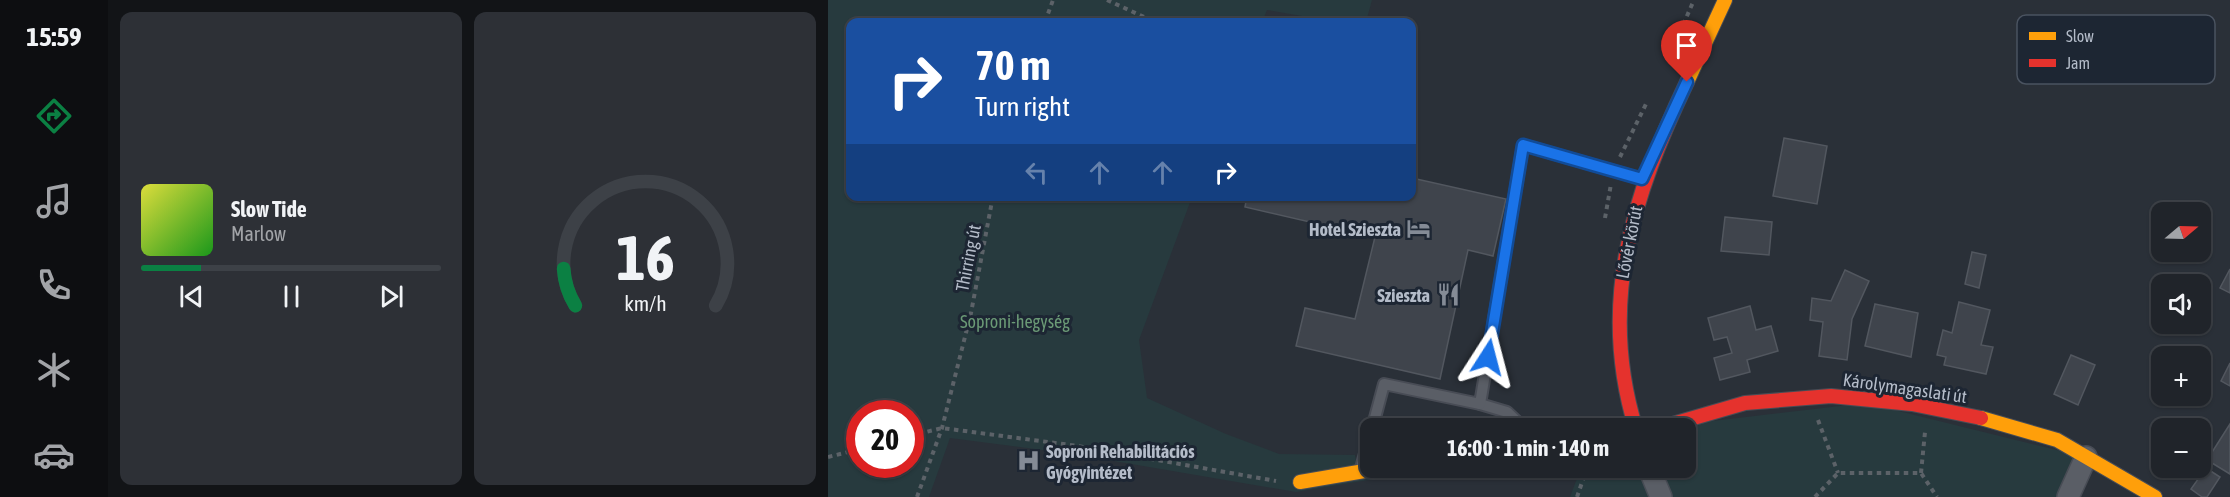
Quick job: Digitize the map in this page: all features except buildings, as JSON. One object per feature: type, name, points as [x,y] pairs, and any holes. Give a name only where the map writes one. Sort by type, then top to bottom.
[{"type":"street","name":"Lővér körút","points":[[1633,418],[1625,387],[1620,294],[1627,235],[1642,179],[1725,0]]},
{"type":"street","name":"Károlymagaslati út","points":[[1693,418],[1745,403],[1810,397],[1882,400],[1928,407],[2030,430],[2057,440],[2156,497]]},
{"type":"street","points":[[2068,497],[2086,457]]},
{"type":"street","points":[[1300,482],[1360,472]]},
{"type":"street","points":[[1653,478],[1661,497]]},
{"type":"lane","points":[[1480,404],[1523,145],[1642,179]]},
{"type":"lane","points":[[1374,418],[1384,384],[1480,404],[1507,412],[1513,418]]},
{"type":"path","points":[[1046,18],[1053,0]]},
{"type":"path","points":[[1107,0],[1146,18]]},
{"type":"path","name":"Thirring út","points":[[917,497],[942,428],[971,313],[992,201]]},
{"type":"path","points":[[1810,397],[1838,472]]},
{"type":"path","points":[[1928,407],[1921,473],[1937,497]]},
{"type":"path","points":[[924,432],[942,428],[1078,446],[1266,481],[1300,482]]},
{"type":"path","points":[[828,457],[846,452]]},
{"type":"path","points":[[1815,497],[1838,472],[1921,473]]},
{"type":"path","points":[[1577,497],[1584,478]]},
{"type":"green space","name":"Soproni-hegység","points":[[828,0],[1372,0],[1367,18],[1314,18],[1267,10],[1264,18],[846,18],[846,201],[1191,201],[1139,340],[1147,398],[1226,434],[1279,454],[1355,455],[1360,478],[1380,478],[1296,492],[1073,454],[950,438],[929,497],[828,497]]},
{"type":"green space","points":[[1866,403],[2077,455],[2058,497],[1570,497],[1577,478],[1696,478],[1696,423]]},
{"type":"traffic: slow","points":[[1687,82],[1725,0]]},
{"type":"traffic: slow","points":[[1981,418],[2057,440],[2155,497]]},
{"type":"traffic: slow","points":[[1300,482],[1360,472]]},
{"type":"traffic: jam","points":[[1633,418],[1625,383],[1620,338],[1621,294],[1627,251],[1637,209],[1651,167],[1687,82]]},
{"type":"traffic: jam","points":[[1693,418],[1745,403],[1831,396],[1912,404],[1981,418]]},
{"type":"place","name":"Hotel Szieszta","points":[[1419,229]]},
{"type":"place","name":"Szieszta","points":[[1448,295]]},
{"type":"place","name":"Soproni Rehabilitációs Gyógyintézet","points":[[1028,461]]},
{"type":"route","points":[[1488,357],[1523,145],[1642,179],[1687,82]]}]
